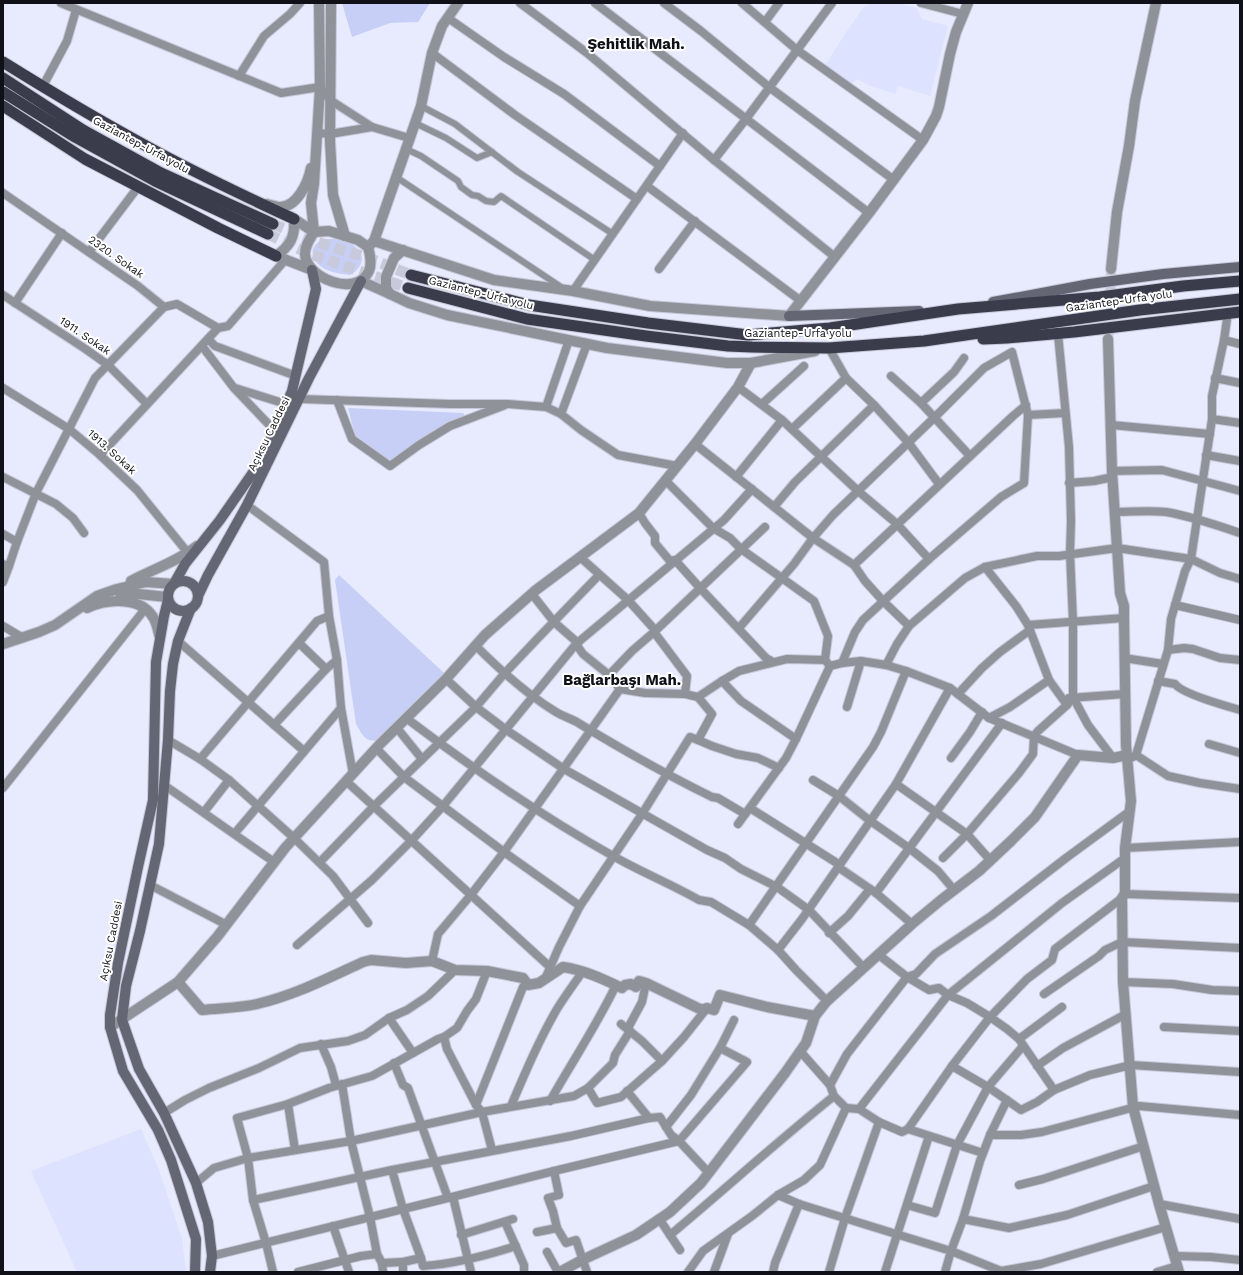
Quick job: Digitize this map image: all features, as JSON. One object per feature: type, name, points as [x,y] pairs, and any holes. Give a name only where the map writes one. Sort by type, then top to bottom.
[{"type":"highway","points":[[3,62],[139,143],[294,219]]},
{"type":"highway","name":"Gaziantep-Urfa yolu","points":[[3,78],[83,130],[161,173],[273,224]]},
{"type":"highway","points":[[3,92],[75,137],[155,181],[268,234]]},
{"type":"highway","points":[[3,106],[85,159],[218,228],[281,258]]},
{"type":"highway","name":"Gaziantep-Urfa yolu","points":[[410,275],[529,305],[648,323],[748,335],[830,328],[958,309],[1134,293],[1183,286],[1240,281]]},
{"type":"highway","name":"Gaziantep-Urfa yolu","points":[[408,288],[527,319],[624,333],[728,346],[829,348],[924,341],[1140,310],[1240,299]]},
{"type":"highway","points":[[924,341],[1007,338],[1058,334],[1162,322],[1228,312],[1240,312]]},
{"type":"main road","points":[[789,316],[958,309],[1090,284],[1163,274],[1240,267]]},
{"type":"main road","name":"Açıksu Caddesi","points":[[174,583],[200,543],[220,520],[254,471],[275,431],[292,391],[316,289],[312,270]]},
{"type":"main road","name":"Açıksu Caddesi","points":[[198,596],[247,505],[309,378],[361,281]]},
{"type":"main road","points":[[180,580],[190,582],[196,589],[198,596],[196,603],[191,608],[184,611],[179,610],[170,605],[168,590],[174,583],[180,580]]},
{"type":"main road","name":"Açıksu Caddesi","points":[[168,599],[156,662],[153,800],[118,963],[110,1015],[110,1027],[123,1070],[158,1130],[171,1160],[196,1239],[195,1272]]},
{"type":"main road","name":"Açıksu Caddesi","points":[[191,608],[178,642],[173,664],[159,844],[126,986],[122,1020],[139,1069],[164,1114],[196,1183],[208,1222],[212,1256],[210,1272]]},
{"type":"street","points":[[61,3],[280,93],[320,88]]},
{"type":"street","points":[[239,76],[264,36],[290,14],[300,3]]},
{"type":"street","points":[[312,270],[305,256],[308,242],[314,232],[311,203],[318,133],[320,88],[319,3]]},
{"type":"street","points":[[331,3],[330,134],[333,195],[345,236]]},
{"type":"street","points":[[281,258],[312,270],[324,278],[337,283],[350,284],[361,281],[369,270],[371,244],[415,123],[432,53],[442,26],[458,3]]},
{"type":"street","points":[[520,3],[587,53],[683,132],[714,160],[835,257]]},
{"type":"street","points":[[595,3],[869,213]]},
{"type":"street","points":[[664,3],[701,31],[769,87],[894,180]]},
{"type":"street","points":[[742,3],[797,50],[923,140]]},
{"type":"street","points":[[765,22],[780,3]]},
{"type":"street","points":[[714,160],[832,3]]},
{"type":"street","points":[[921,3],[963,14]]},
{"type":"street","points":[[100,455],[218,328],[228,326],[281,258],[293,237],[294,219],[314,232],[329,231],[371,244],[402,250],[494,280],[570,291],[650,306],[789,316],[869,213],[923,140],[936,116],[939,107],[949,57],[956,32],[968,3]]},
{"type":"street","points":[[1111,269],[1117,212],[1129,146],[1134,101],[1156,3]]},
{"type":"street","points":[[42,86],[67,41],[76,10]]},
{"type":"street","points":[[448,18],[504,57],[564,94],[660,166]]},
{"type":"street","points":[[432,53],[515,115],[637,200]]},
{"type":"street","points":[[320,88],[330,100],[372,127],[409,138]]},
{"type":"street","points":[[420,106],[455,124],[518,172],[612,234]]},
{"type":"street","points":[[415,123],[446,138],[477,158],[492,152]]},
{"type":"street","points":[[318,133],[330,134],[372,127]]},
{"type":"street","points":[[570,291],[595,260],[683,132]]},
{"type":"street","points":[[260,203],[280,207],[297,198],[309,178],[318,133]]},
{"type":"street","points":[[406,149],[421,156],[458,181],[461,187],[472,195],[478,196],[486,201],[494,202],[501,196],[595,260]]},
{"type":"street","points":[[396,177],[570,291]]},
{"type":"street","points":[[647,186],[801,301]]},
{"type":"street","points":[[89,252],[138,187]]},
{"type":"street","name":"2320. Sokak","points":[[3,192],[138,286],[164,307]]},
{"type":"street","points":[[659,269],[695,221]]},
{"type":"street","points":[[15,303],[62,233]]},
{"type":"street","points":[[390,294],[386,288],[386,277],[394,258],[402,250]]},
{"type":"street","points":[[361,281],[409,303],[447,315],[607,348],[727,363],[751,363],[829,348],[846,378],[874,405],[908,442],[939,484]]},
{"type":"street","name":"1911. Sokak","points":[[3,296],[108,365],[147,404]]},
{"type":"street","points":[[3,582],[6,565],[17,542],[36,493],[95,378],[164,307],[177,304],[218,328]]},
{"type":"street","points":[[1130,757],[1168,650],[1170,619],[1176,605],[1185,571],[1190,560],[1210,434],[1212,419],[1212,396],[1224,340],[1228,312]]},
{"type":"street","points":[[1058,334],[1069,447],[1073,697],[1088,724],[1114,758]]},
{"type":"street","points":[[208,339],[215,346],[296,376]]},
{"type":"street","points":[[1108,339],[1112,474],[1120,593],[1124,606],[1125,694],[1130,757],[1131,802],[1125,853],[1123,896],[1123,982],[1131,1066],[1133,1108],[1177,1265]]},
{"type":"street","points":[[546,406],[569,340]]},
{"type":"street","points":[[1224,340],[1240,344]]},
{"type":"street","points":[[561,414],[587,344]]},
{"type":"street","points":[[202,346],[234,388],[275,431]]},
{"type":"street","points":[[738,628],[794,564],[813,538],[833,515],[984,368],[1012,352],[1028,415],[1024,483],[1001,497],[929,559],[863,620],[855,632],[842,663]]},
{"type":"street","points":[[921,403],[954,372],[964,358]]},
{"type":"street","points":[[110,1027],[178,982],[227,925],[274,862],[294,838],[376,748],[446,679],[485,635],[532,594],[639,513],[738,387],[751,363]]},
{"type":"street","points":[[762,404],[804,366]]},
{"type":"street","points":[[891,376],[935,417],[970,456]]},
{"type":"street","points":[[792,429],[846,378]]},
{"type":"street","points":[[1215,378],[1240,383]]},
{"type":"street","points":[[738,387],[762,404],[792,429],[858,491],[897,524],[929,559]]},
{"type":"street","name":"1913. Sokak","points":[[3,388],[69,429],[100,455],[137,490],[188,553]]},
{"type":"street","points":[[234,388],[286,404]]},
{"type":"street","points":[[300,399],[546,406],[561,414],[581,430],[618,455],[677,466]]},
{"type":"street","points":[[337,400],[352,438],[390,466],[419,445],[450,426],[508,404]]},
{"type":"street","points":[[774,507],[795,482],[874,405]]},
{"type":"street","points":[[854,565],[939,484],[1026,405]]},
{"type":"street","points":[[1028,415],[1065,413]]},
{"type":"street","points":[[1212,419],[1240,424]]},
{"type":"street","points":[[736,477],[782,420]]},
{"type":"street","points":[[1111,425],[1210,434]]},
{"type":"street","points":[[694,444],[813,538],[854,565],[883,601],[909,626]]},
{"type":"street","points":[[1206,455],[1240,461]]},
{"type":"street","points":[[1070,483],[1094,481],[1112,474],[1162,470],[1240,491]]},
{"type":"street","points":[[3,477],[56,504],[73,518],[84,533]]},
{"type":"street","points":[[665,480],[713,528],[730,538],[781,579],[814,602],[828,636],[828,663],[796,740],[779,768],[738,824]]},
{"type":"street","points":[[297,945],[351,898],[412,840],[443,806],[577,643],[724,520],[752,489]]},
{"type":"street","points":[[247,505],[324,562],[329,616],[337,660],[349,777],[374,806],[470,896],[550,967]]},
{"type":"street","points":[[1114,512],[1166,512],[1196,519],[1240,533]]},
{"type":"street","points":[[639,513],[656,536],[655,543],[670,561],[675,560]]},
{"type":"street","points":[[609,675],[632,651],[766,527]]},
{"type":"street","points":[[3,534],[17,542]]},
{"type":"street","points":[[117,589],[137,578],[171,563],[188,553],[200,543]]},
{"type":"street","points":[[886,665],[909,626],[965,578],[985,566],[1037,556],[1059,556],[1070,553],[1117,548],[1190,560],[1220,573],[1240,579]]},
{"type":"street","points":[[580,557],[628,600],[655,631],[687,676],[685,694]]},
{"type":"street","points":[[675,560],[766,658],[774,662]]},
{"type":"street","points":[[985,566],[1016,606],[1029,627],[1048,680],[1064,702]]},
{"type":"street","points":[[320,862],[374,806],[476,707],[504,674],[599,575]]},
{"type":"street","points":[[62,620],[97,596],[117,589],[146,582],[174,583]]},
{"type":"street","points":[[97,596],[116,592],[129,592],[168,599]]},
{"type":"street","points":[[532,594],[554,622],[577,643],[583,654],[609,675],[620,689],[645,693],[685,694],[698,697],[712,714],[698,740]]},
{"type":"street","points":[[3,644],[39,632],[92,606],[110,601],[130,602],[145,609],[152,615],[157,623],[160,638]]},
{"type":"street","points":[[1176,605],[1240,620]]},
{"type":"street","points":[[3,788],[145,609]]},
{"type":"street","points":[[200,759],[317,621],[329,616]]},
{"type":"street","points":[[958,694],[982,668],[1029,627],[1124,618]]},
{"type":"street","points":[[3,626],[23,638]]},
{"type":"street","points":[[178,642],[304,751]]},
{"type":"street","points":[[298,643],[326,669]]},
{"type":"street","points":[[476,646],[504,674],[533,697],[557,713],[573,720],[666,774],[748,811],[806,843],[873,891],[912,924]]},
{"type":"street","points":[[1168,650],[1184,648],[1193,649],[1220,658],[1240,660]]},
{"type":"street","points":[[1124,658],[1163,664]]},
{"type":"street","points":[[698,697],[739,671],[787,659],[828,663],[861,661],[886,665],[950,688],[989,718],[1078,755],[1114,758],[1130,757],[1168,776],[1200,783],[1240,789]]},
{"type":"street","points":[[274,725],[326,669],[337,660]]},
{"type":"street","points":[[847,707],[861,661]]},
{"type":"street","points":[[749,925],[882,732],[906,671]]},
{"type":"street","points":[[446,679],[476,707],[505,729],[564,769],[707,850],[725,858],[741,869],[777,886],[809,910],[829,933],[864,968]]},
{"type":"street","points":[[989,718],[1010,707],[1048,680]]},
{"type":"street","points":[[722,681],[741,701],[796,740]]},
{"type":"street","points":[[1158,681],[1175,684],[1177,687],[1191,694],[1240,710]]},
{"type":"street","points":[[778,950],[809,910],[896,784],[950,688]]},
{"type":"street","points":[[432,961],[438,934],[504,852],[620,689]]},
{"type":"street","points":[[943,858],[967,834],[1019,773],[1033,754],[1034,736],[1064,702],[1073,697],[1125,694]]},
{"type":"street","points":[[235,833],[341,708]]},
{"type":"street","points":[[951,758],[970,732],[982,712]]},
{"type":"street","points":[[406,718],[474,768],[534,809],[613,856],[699,900],[711,902],[749,925],[778,950],[827,1001]]},
{"type":"street","points":[[829,933],[873,891],[909,848],[1002,723]]},
{"type":"street","points":[[396,728],[422,759]]},
{"type":"street","points":[[545,979],[580,906],[642,814],[690,737],[736,754],[758,758],[779,768]]},
{"type":"street","points":[[168,740],[200,759],[229,780],[294,838],[333,876],[351,898],[368,923]]},
{"type":"street","points":[[1209,744],[1240,753]]},
{"type":"street","points":[[376,748],[404,777],[504,852],[580,906]]},
{"type":"street","points":[[547,1252],[559,1272],[636,1235],[660,1220],[701,1183],[708,1172],[751,1119],[806,1043],[815,1016],[827,1001],[912,924],[991,861],[1034,817],[1078,755]]},
{"type":"street","points":[[204,812],[229,780]]},
{"type":"street","points":[[813,780],[839,796],[909,848],[938,871],[954,890]]},
{"type":"street","points":[[896,784],[937,811],[967,834],[991,861]]},
{"type":"street","points":[[164,785],[235,833],[274,862]]},
{"type":"street","points":[[830,1085],[847,1054],[907,977],[916,974],[935,954],[992,916],[1066,858],[1130,811]]},
{"type":"street","points":[[859,1109],[948,995],[1125,853],[1240,842]]},
{"type":"street","points":[[150,886],[227,925]]},
{"type":"street","points":[[800,1051],[830,1085],[834,1096],[846,1108],[859,1109],[880,1122],[902,1132],[908,1129],[952,1066],[990,1017],[1027,979],[1052,960],[1056,950],[1123,896],[1240,898]]},
{"type":"street","points":[[1044,994],[1100,956],[1106,950],[1122,942],[1240,948]]},
{"type":"street","points":[[878,955],[907,977],[929,990],[939,988],[948,995],[967,1003],[990,1017],[1021,1042],[1054,1090]]},
{"type":"street","points":[[178,982],[202,1010],[256,1004],[285,996],[315,985],[363,962],[371,960],[406,963],[432,961],[455,970],[487,971],[523,978],[528,985]]},
{"type":"street","points":[[476,1105],[523,987],[540,983],[563,967],[583,971],[622,988],[631,984],[636,987],[639,981],[646,983],[702,1010],[707,1008],[714,1010],[720,995],[767,1007],[815,1016]]},
{"type":"street","points":[[164,1114],[185,1100],[209,1088],[259,1068],[300,1048],[321,1044],[348,1042],[365,1035],[389,1018],[407,1010],[428,996],[455,970]]},
{"type":"street","points":[[273,1272],[253,1200],[248,1158],[238,1118],[288,1104],[339,1084],[372,1076],[438,1038],[444,1037],[457,1028],[476,999],[487,971]]},
{"type":"street","points":[[511,1106],[548,1025],[583,971]]},
{"type":"street","points":[[1123,982],[1173,984],[1212,990],[1240,991]]},
{"type":"street","points":[[196,1183],[214,1168],[248,1158],[350,1141],[511,1106],[574,1096],[588,1088],[613,1063],[626,1028],[642,1002],[646,983]]},
{"type":"street","points":[[550,1101],[603,1012],[616,985]]},
{"type":"street","points":[[907,1205],[936,1213],[957,1145],[988,1087],[1021,1042],[1062,1007]]},
{"type":"street","points":[[588,1088],[597,1103],[621,1097],[662,1061],[684,1037],[707,1008]]},
{"type":"street","points":[[1037,1066],[1063,1048],[1126,1014]]},
{"type":"street","points":[[389,1018],[413,1053]]},
{"type":"street","points":[[666,1127],[691,1095],[720,1048],[734,1020]]},
{"type":"street","points":[[1164,1027],[1240,1031]]},
{"type":"street","points":[[626,1028],[662,1061]]},
{"type":"street","points":[[444,1037],[447,1049],[476,1105],[482,1112],[492,1150]]},
{"type":"street","points":[[321,1044],[330,1067],[339,1084],[350,1141],[370,1217],[377,1254],[382,1263],[383,1272]]},
{"type":"street","points":[[212,1256],[679,1141],[747,1062],[720,1048]]},
{"type":"street","points":[[394,1063],[403,1085],[408,1088],[434,1162],[450,1198],[471,1272]]},
{"type":"street","points":[[952,1066],[988,1087],[1021,1110],[1037,1102],[1054,1090],[1090,1075],[1131,1066],[1240,1072]]},
{"type":"street","points":[[627,1091],[649,1118]]},
{"type":"street","points":[[670,1235],[834,1096]]},
{"type":"street","points":[[945,1272],[983,1153],[1007,1100]]},
{"type":"street","points":[[288,1104],[295,1150]]},
{"type":"street","points":[[990,1135],[1021,1135],[1042,1132],[1139,1106],[1240,1115]]},
{"type":"street","points":[[688,1272],[703,1251],[728,1234],[778,1195],[804,1180],[820,1165],[846,1108]]},
{"type":"street","points":[[253,1200],[392,1170],[571,1136],[649,1118],[660,1117],[671,1135],[679,1141],[708,1172]]},
{"type":"street","points":[[829,1272],[845,1218],[880,1122]]},
{"type":"street","points":[[908,1129],[983,1153]]},
{"type":"street","points":[[885,1272],[898,1236],[929,1136]]},
{"type":"street","points":[[1019,1185],[1043,1179],[1144,1146]]},
{"type":"street","points":[[392,1170],[403,1209],[423,1266],[468,1259],[516,1246]]},
{"type":"street","points":[[554,1171],[560,1195],[548,1198],[558,1228],[566,1243],[576,1240],[587,1272]]},
{"type":"street","points":[[963,1219],[1009,1228],[1068,1215],[1154,1186]]},
{"type":"street","points":[[778,1195],[799,1204],[951,1252],[1001,1271],[1041,1264],[1166,1227]]},
{"type":"street","points":[[773,1272],[775,1263],[799,1204]]},
{"type":"street","points":[[1159,1204],[1240,1219]]},
{"type":"street","points":[[660,1220],[680,1250]]},
{"type":"street","points":[[461,1235],[509,1221],[516,1246],[524,1265],[524,1272]]},
{"type":"street","points":[[333,1226],[349,1272]]},
{"type":"street","points":[[537,1232],[558,1228]]},
{"type":"street","points":[[714,1272],[728,1234]]},
{"type":"street","points":[[298,1272],[377,1254]]},
{"type":"street","points":[[1157,1272],[1177,1265],[1211,1257],[1240,1260]]},
{"type":"street","points":[[382,1263],[403,1262],[421,1258]]},
{"type":"street","points":[[403,1262],[403,1272]]},
{"type":"shaded area","points":[[342,3],[430,3],[418,22],[390,23],[352,37]]},
{"type":"shaded area","points":[[872,3],[899,3],[917,8],[922,19],[948,26],[930,96],[898,86],[895,94],[871,86],[857,79],[849,85],[824,67],[865,6]]},
{"type":"shaded area","points":[[325,239],[338,239],[352,244],[357,248],[362,259],[357,270],[350,275],[331,271],[320,266],[314,258],[313,249],[315,245]]},
{"type":"shaded area","points":[[348,408],[463,413],[466,418],[393,461],[386,458],[355,435]]},
{"type":"shaded area","points":[[339,575],[444,673],[379,740],[374,741],[364,737],[356,724],[335,580]]},
{"type":"shaded area","points":[[141,1129],[159,1170],[182,1239],[186,1272],[77,1272],[31,1171]]},
{"type":"tunnel","points":[[273,224],[313,241],[371,259],[411,275]]},
{"type":"tunnel","points":[[268,234],[308,253],[408,288]]},
{"type":"tunnel","points":[[1109,335],[1111,269]]},
{"type":"district","name":"Şehitlik Mah.","points":[[636,44]]},
{"type":"district","name":"Bağlarbaşı Mah.","points":[[622,680]]}]
